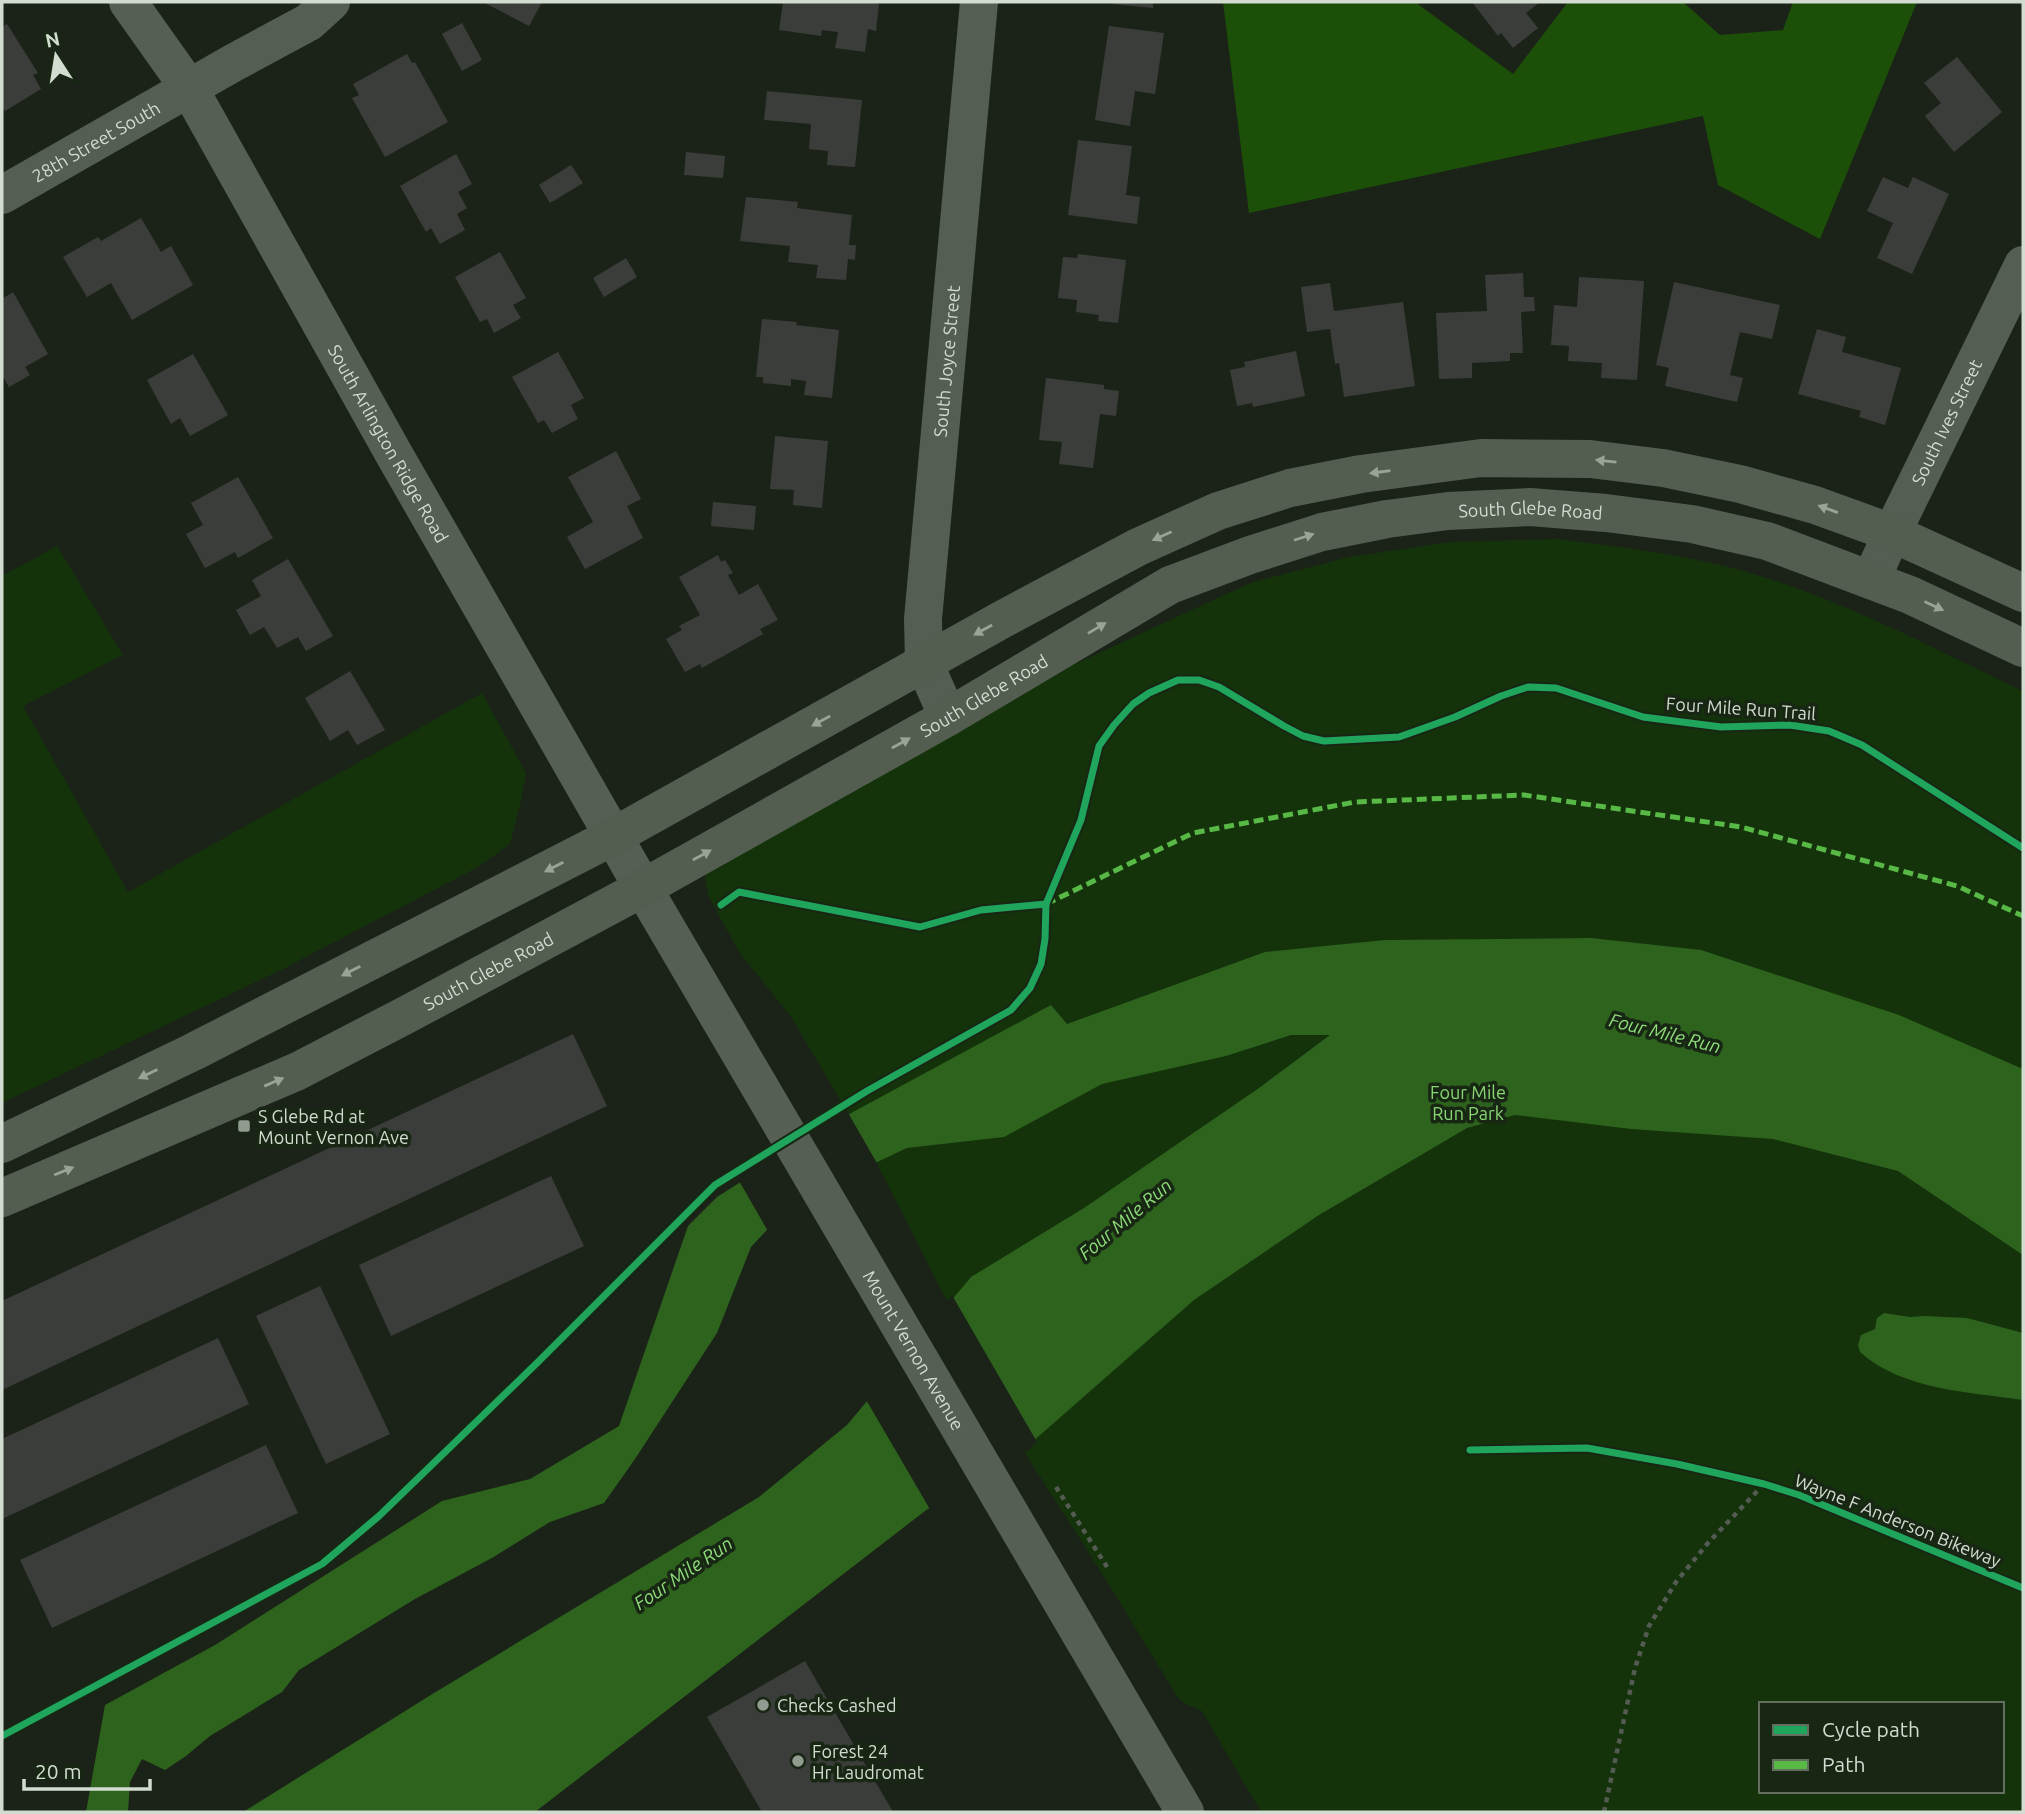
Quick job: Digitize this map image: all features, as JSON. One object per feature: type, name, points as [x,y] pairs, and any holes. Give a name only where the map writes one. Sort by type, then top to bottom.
[{"type":"main road","name":"South Arlington Ridge Road","points":[[128,2],[189,88],[395,456],[643,888]]},
{"type":"main road","points":[[2,1144],[193,1052],[614,836],[1138,547],[1218,511],[1290,488],[1361,474],[1481,458],[1590,459],[1663,468],[1740,484],[1815,505],[1892,533],[2023,593]]},
{"type":"main road","name":"South Glebe Road","points":[[2,1198],[298,1071],[643,888],[948,717],[1170,584],[1322,531],[1448,511],[1530,507],[1692,524],[1767,541],[1910,595],[2023,648]]},
{"type":"main road","name":"Mount Vernon Avenue","points":[[643,888],[1185,1812]]},
{"type":"street","name":"28th Street South","points":[[2,195],[309,22],[331,2]]},
{"type":"street","name":"South Joyce Street","points":[[948,717],[924,663],[923,619],[979,2]]},
{"type":"street","name":"South Ives Street","points":[[1871,580],[2023,265]]},
{"type":"path","points":[[1604,1812],[1635,1668],[1650,1626],[1675,1582],[1764,1484]]},
{"type":"path","points":[[1056,1487],[1108,1570]]},
{"type":"green space","name":"Four Mile Run Park","points":[[1558,539],[1698,560],[1779,582],[1851,609],[2023,691],[2023,1812],[1261,1812],[1202,1711],[1178,1698],[1023,1450],[875,1160],[792,1018],[739,952],[708,895],[705,878],[709,867],[1058,672],[1250,583],[1349,557],[1450,542]]},
{"type":"green space","points":[[57,546],[123,655],[23,706],[128,892],[482,693],[526,773],[510,844],[478,867],[281,970],[2,1103],[2,576]]},
{"type":"shaded area","points":[[1223,2],[1415,2],[1513,74],[1568,2],[1683,2],[1720,35],[1783,30],[1793,2],[1917,2],[1820,239],[1718,185],[1703,116],[1249,213]]},
{"type":"water","name":"Four Mile Run","points":[[1591,938],[1701,950],[1899,1015],[2023,1069],[2023,1255],[1898,1171],[1773,1139],[1631,1129],[1515,1115],[1467,1128],[1319,1215],[1194,1300],[1023,1450],[925,1511],[535,1812],[243,1812],[759,1497],[847,1425],[971,1277],[1084,1208],[1259,1088],[1330,1035],[1291,1035],[1226,1056],[1102,1084],[1004,1137],[907,1148],[794,1201],[751,1247],[717,1333],[604,1503],[550,1522],[492,1558],[415,1599],[299,1670],[282,1692],[210,1736],[165,1770],[142,1759],[130,1782],[128,1812],[86,1812],[105,1705],[215,1645],[442,1501],[530,1479],[619,1426],[688,1226],[717,1197],[840,1119],[1051,1005],[1067,1024],[1265,952],[1385,940]]},
{"type":"water","points":[[1884,1313],[1910,1317],[1967,1318],[2023,1333],[2023,1400],[1916,1382],[1877,1365],[1860,1352],[1858,1345],[1861,1335],[1875,1329],[1877,1318]]},
{"type":"pier","points":[[847,1111],[878,1165],[796,1204],[769,1233],[738,1179]]},
{"type":"pier","points":[[952,1295],[1037,1442],[1025,1453],[931,1511],[865,1398]]},
{"type":"building","points":[[483,2],[542,2],[529,26]]},
{"type":"building","points":[[783,2],[879,4],[876,31],[868,29],[865,52],[835,48],[838,32],[822,30],[821,36],[779,30]]},
{"type":"building","points":[[1153,2],[1153,8],[1113,4]]},
{"type":"building","points":[[1472,2],[1540,2],[1526,13],[1538,28],[1513,48],[1501,33],[1498,36]]},
{"type":"building","points":[[462,23],[482,60],[462,71],[442,34]]},
{"type":"building","points":[[7,24],[38,73],[33,75],[41,89],[5,111],[2,107],[2,27]]},
{"type":"building","points":[[1109,26],[1164,33],[1155,94],[1135,91],[1130,126],[1095,120]]},
{"type":"building","points":[[407,54],[412,63],[415,62],[448,122],[385,157],[352,98],[359,95],[353,84]]},
{"type":"building","points":[[1957,57],[2002,112],[1954,152],[1925,116],[1941,103],[1924,83]]},
{"type":"building","points":[[767,91],[862,100],[855,167],[827,165],[828,151],[809,149],[811,124],[764,120]]},
{"type":"building","points":[[1078,140],[1132,146],[1126,195],[1140,197],[1137,224],[1068,215]]},
{"type":"building","points":[[686,152],[725,156],[723,178],[684,175]]},
{"type":"building","points":[[456,154],[472,184],[458,192],[467,208],[457,214],[465,230],[440,244],[431,228],[426,232],[400,186]]},
{"type":"building","points":[[571,165],[583,183],[550,203],[539,185]]},
{"type":"building","points":[[1883,177],[1908,188],[1913,177],[1949,194],[1912,274],[1877,258],[1893,223],[1867,211]]},
{"type":"building","points":[[746,197],[798,202],[797,208],[852,215],[849,245],[856,245],[855,260],[848,259],[846,280],[816,278],[818,265],[788,262],[790,246],[740,241]]},
{"type":"building","points":[[141,218],[161,252],[171,246],[193,285],[132,320],[111,283],[87,297],[63,257],[98,237],[101,241]]},
{"type":"building","points":[[500,252],[526,298],[513,305],[521,318],[494,333],[487,319],[480,322],[455,277]]},
{"type":"building","points":[[1078,254],[1126,260],[1118,323],[1098,321],[1099,315],[1076,312],[1077,300],[1058,298],[1063,257],[1077,258]]},
{"type":"building","points":[[626,258],[637,277],[604,297],[593,278]]},
{"type":"building","points":[[1523,273],[1524,297],[1534,297],[1535,311],[1521,312],[1523,353],[1510,353],[1510,361],[1472,363],[1472,378],[1439,379],[1436,313],[1487,311],[1485,275]]},
{"type":"building","points":[[1579,277],[1644,281],[1637,380],[1601,378],[1602,363],[1568,361],[1569,346],[1551,345],[1554,305],[1577,307]]},
{"type":"building","points":[[1674,282],[1780,305],[1772,339],[1740,332],[1730,375],[1743,378],[1737,402],[1665,386],[1669,368],[1656,365]]},
{"type":"building","points":[[1330,283],[1334,311],[1403,302],[1415,386],[1344,397],[1339,363],[1335,364],[1330,329],[1307,332],[1301,287]]},
{"type":"building","points":[[13,292],[48,354],[25,367],[30,375],[9,387],[2,375],[2,299]]},
{"type":"building","points":[[762,319],[839,330],[832,398],[804,395],[806,381],[791,379],[791,386],[763,383],[763,377],[756,377]]},
{"type":"building","points":[[1817,329],[1846,337],[1842,352],[1901,368],[1885,425],[1859,417],[1861,411],[1798,394]]},
{"type":"building","points":[[1296,351],[1305,396],[1253,407],[1252,403],[1237,406],[1230,370],[1245,367],[1244,362]]},
{"type":"building","points":[[558,352],[584,398],[571,405],[578,419],[552,433],[544,420],[538,423],[512,377]]},
{"type":"building","points":[[193,354],[228,415],[190,436],[180,418],[171,424],[147,380]]},
{"type":"building","points":[[1046,378],[1104,385],[1104,389],[1119,391],[1116,416],[1100,414],[1093,468],[1059,464],[1062,442],[1039,440]]},
{"type":"building","points":[[775,436],[828,441],[822,508],[793,505],[794,490],[770,489]]},
{"type":"building","points":[[616,451],[641,499],[627,506],[643,538],[585,569],[567,537],[593,522],[568,477]]},
{"type":"building","points":[[238,477],[273,538],[238,558],[235,552],[205,568],[186,534],[203,525],[191,503]]},
{"type":"building","points":[[713,502],[756,506],[754,530],[711,526]]},
{"type":"building","points":[[718,555],[721,562],[725,560],[733,573],[728,575],[739,595],[758,584],[778,620],[760,629],[763,634],[702,668],[700,664],[685,672],[666,639],[682,630],[679,626],[700,615],[679,577]]},
{"type":"building","points":[[288,559],[333,636],[306,651],[298,637],[277,648],[264,627],[250,635],[236,610],[261,596],[252,580]]},
{"type":"building","points":[[350,671],[385,730],[357,745],[348,730],[330,741],[305,698]]},
{"type":"building","points":[[573,1034],[607,1106],[2,1390],[2,1301]]},
{"type":"building","points":[[551,1176],[584,1246],[391,1336],[359,1265]]},
{"type":"building","points":[[320,1286],[390,1434],[326,1464],[256,1316]]},
{"type":"building","points":[[218,1338],[249,1404],[2,1519],[2,1439]]},
{"type":"building","points":[[266,1445],[298,1513],[52,1628],[20,1560]]},
{"type":"building","name":"Forest 24 Hr Laudromat","points":[[805,1661],[893,1812],[762,1812],[707,1717]]},
{"type":"marked path","points":[[1046,904],[1193,833],[1355,802],[1524,795],[1741,827],[1957,886],[2023,916]]},
{"type":"cycle path","name":"Four Mile Run Trail","points":[[2,1736],[322,1564],[379,1516],[715,1185],[867,1091],[1011,1010],[1030,988],[1041,964],[1046,904],[1081,820],[1099,746],[1133,704],[1149,693],[1178,680],[1199,680],[1219,687],[1303,736],[1324,741],[1399,737],[1528,687],[1556,688],[1643,717],[1721,727],[1790,725],[1829,731],[1862,745],[2023,848]]},
{"type":"cycle path","points":[[721,905],[739,892],[920,927],[981,910],[1046,904]]},
{"type":"cycle path","name":"Wayne F Anderson Bikeway","points":[[1470,1450],[1587,1448],[1677,1464],[1764,1484],[1799,1495],[2023,1588]]},
{"type":"place","name":"S Glebe Rd at Mount Vernon Ave","points":[[244,1126]]},
{"type":"place","name":"Checks Cashed","points":[[763,1705]]},
{"type":"place","name":"Forest 24 Hr Laudromat","points":[[798,1761]]}]
